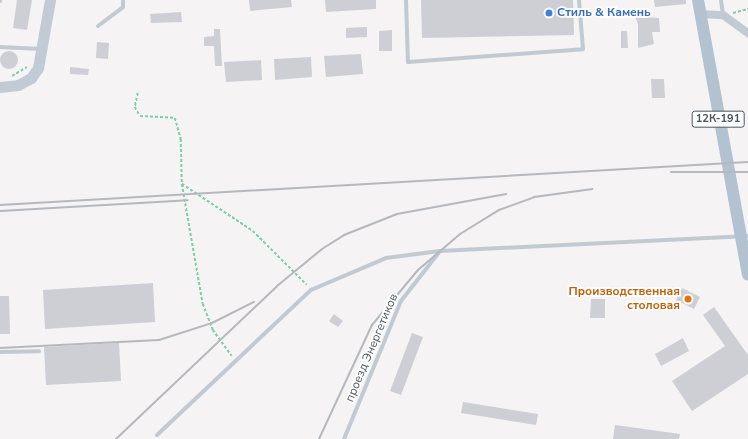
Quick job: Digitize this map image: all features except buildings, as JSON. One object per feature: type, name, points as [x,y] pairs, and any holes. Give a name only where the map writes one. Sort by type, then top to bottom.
[{"type":"main road","points":[[0,87],[18,85],[31,78],[38,68],[43,49],[50,0]]},
{"type":"main road","name":"12К-191","points":[[698,0],[744,236],[748,274]]},
{"type":"street","points":[[701,14],[723,14],[748,33]]},
{"type":"lane","points":[[98,26],[124,7],[124,0]]},
{"type":"lane","points":[[406,0],[408,62],[583,49],[580,0]]},
{"type":"lane","points":[[721,0],[723,14]]},
{"type":"lane","points":[[0,47],[43,49]]},
{"type":"lane","points":[[157,435],[311,290],[386,258],[440,251],[744,236]]},
{"type":"lane","name":"проезд Энергетиков","points":[[344,439],[400,301],[440,251]]},
{"type":"lane","points":[[0,352],[39,351]]},
{"type":"path","points":[[723,14],[748,9]]},
{"type":"path","points":[[138,93],[135,107],[140,116],[174,118],[181,139],[182,184],[203,304],[213,330],[235,361]]},
{"type":"path","points":[[182,184],[253,231],[281,255],[311,290]]},
{"type":"railway","points":[[0,205],[748,162]]},
{"type":"railway","points":[[671,172],[748,172]]},
{"type":"railway","points":[[319,439],[372,325],[418,270],[460,234],[499,210],[534,197],[592,189]]},
{"type":"railway","points":[[116,439],[277,286],[322,249],[344,235],[397,214],[506,194]]},
{"type":"railway","points":[[0,211],[188,200]]},
{"type":"railway","points":[[0,348],[159,340],[212,323],[254,302]]},
{"type":"place","name":"Стиль & Камень","points":[[549,13]]},
{"type":"place","name":"Производственная столовая","points":[[688,299]]}]
